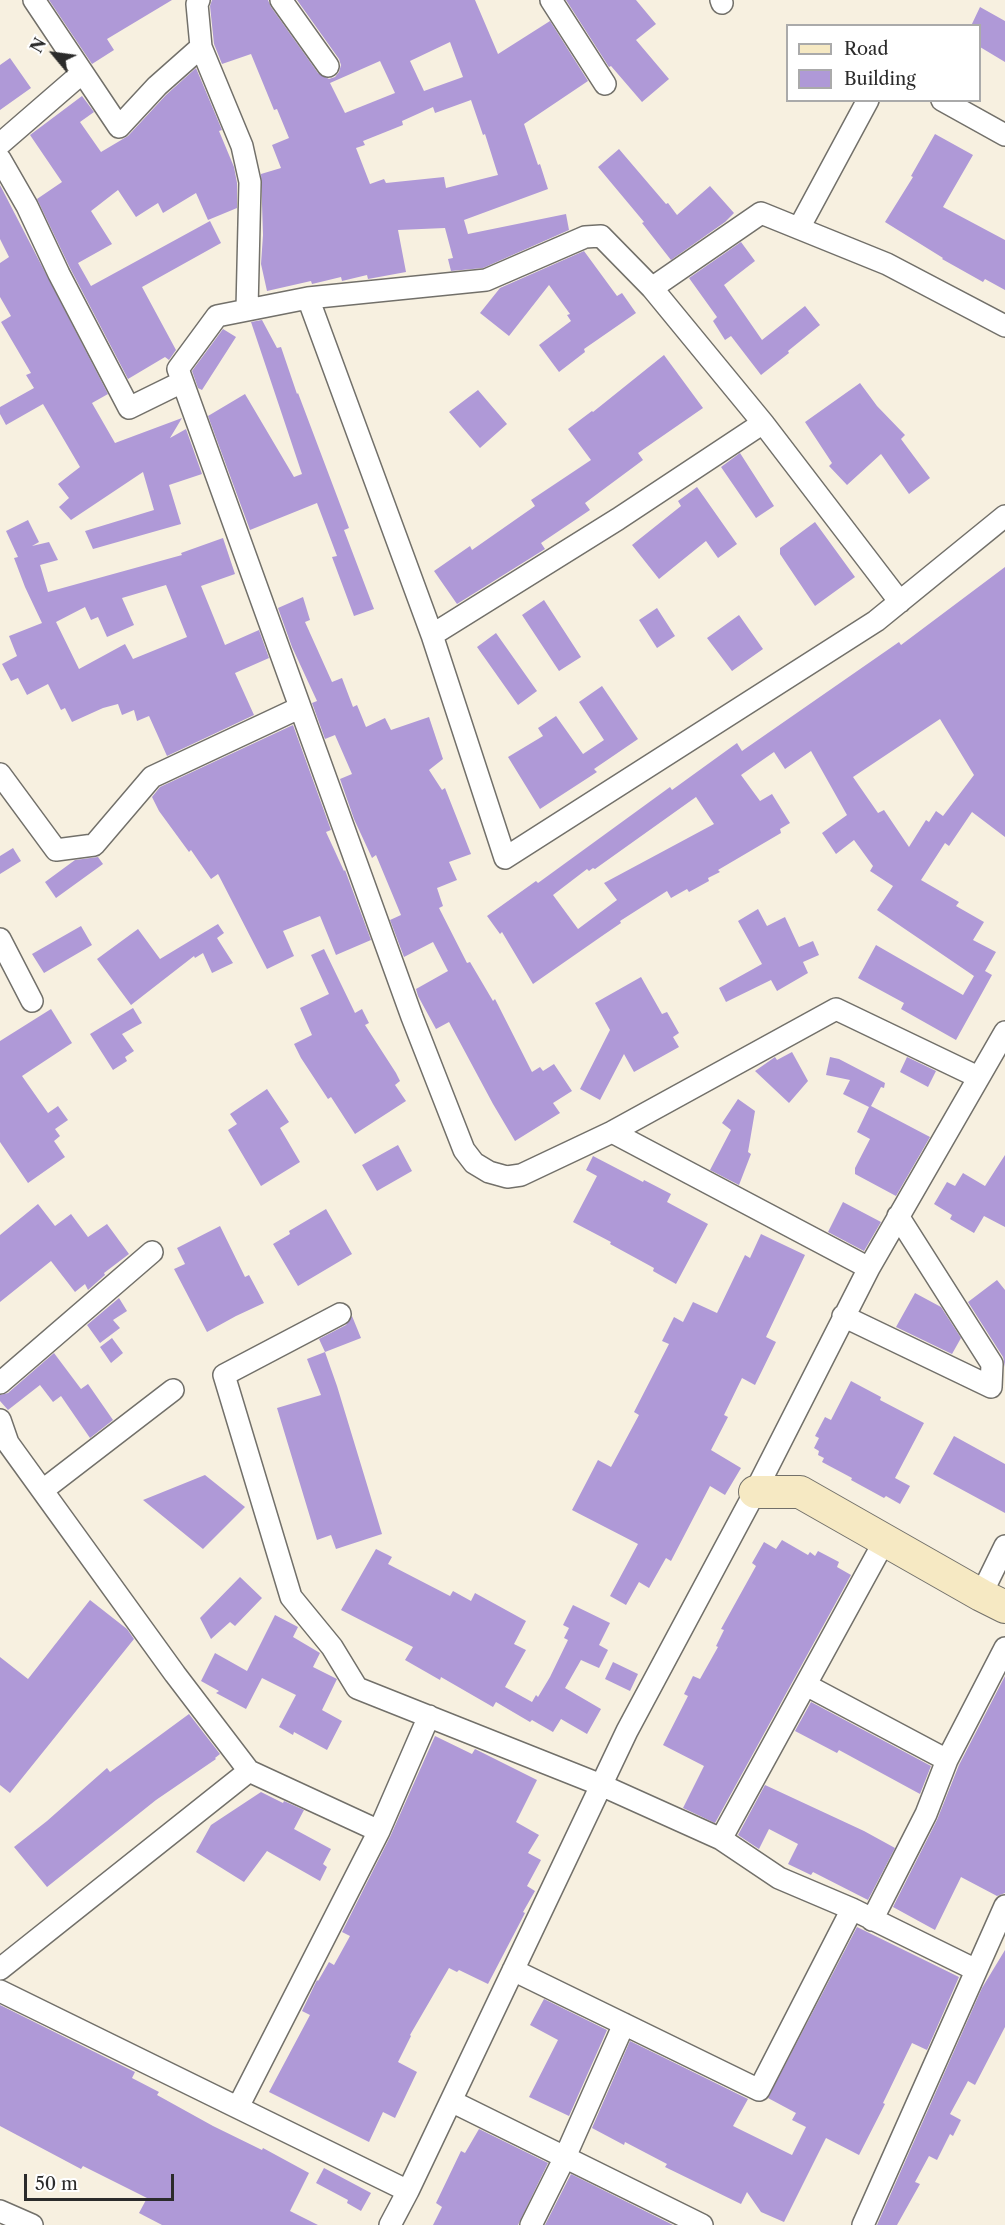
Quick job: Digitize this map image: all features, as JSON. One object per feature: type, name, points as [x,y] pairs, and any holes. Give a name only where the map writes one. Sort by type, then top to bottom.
[{"type":"street","points":[[34,0],[118,127],[157,86],[201,47]]},
{"type":"street","points":[[199,0],[197,4],[201,47],[242,146],[250,182],[247,309]]},
{"type":"street","points":[[280,0],[328,66]]},
{"type":"street","points":[[551,0],[605,84]]},
{"type":"street","points":[[82,73],[1,144],[59,274],[129,408],[182,382]]},
{"type":"street","points":[[799,228],[867,102]]},
{"type":"street","points":[[946,102],[1005,135]]},
{"type":"street","points":[[652,288],[761,213],[887,264],[1005,326]]},
{"type":"street","points":[[900,602],[764,423],[652,288],[601,236],[585,237],[486,280],[308,298],[217,316],[178,369],[412,1017],[464,1150],[474,1163],[489,1172],[507,1177],[521,1175],[612,1132],[836,1009],[978,1077]]},
{"type":"street","points":[[308,298],[432,635],[505,858],[876,621],[1005,516]]},
{"type":"street","points":[[432,635],[618,519],[764,423]]},
{"type":"street","points":[[0,774],[56,850],[94,845],[152,777],[299,708]]},
{"type":"street","points":[[0,939],[32,1001]]},
{"type":"street","points":[[390,2225],[627,1731],[755,1492],[843,1316],[1005,1032]]},
{"type":"street","points":[[612,1132],[869,1268]]},
{"type":"street","points":[[843,1316],[991,1387],[992,1364],[898,1216]]},
{"type":"street","points":[[0,1383],[152,1252]]},
{"type":"street","points":[[340,1314],[224,1375],[291,1597],[332,1647],[357,1688],[601,1785],[721,1839],[779,1878],[852,1909],[976,1970]]},
{"type":"street","points":[[43,1490],[173,1390]]},
{"type":"street","points":[[0,1420],[4,1448],[43,1490],[175,1674],[249,1771],[379,1832]]},
{"type":"street","points":[[755,1492],[800,1492],[993,1601],[1005,1546]]},
{"type":"street","points":[[721,1839],[885,1540]]},
{"type":"street","points":[[872,1920],[926,1814],[947,1760],[1005,1648]]},
{"type":"street","points":[[806,1684],[947,1760]]},
{"type":"street","points":[[238,2107],[379,1832],[429,1716]]},
{"type":"street","points":[[0,1969],[249,1771]]},
{"type":"street","points":[[863,2225],[1005,1906]]},
{"type":"street","points":[[513,1970],[759,2090],[852,1909]]},
{"type":"street","points":[[0,1991],[408,2191]]},
{"type":"street","points":[[531,2225],[565,2157],[624,2025]]},
{"type":"street","points":[[451,2101],[565,2157],[662,2216],[702,2225]]},
{"type":"street","points":[[0,2211],[32,2225]]},
{"type":"building","points":[[49,0],[172,0],[107,39],[114,50],[92,64]]},
{"type":"building","points":[[212,0],[268,0],[318,73],[329,79],[335,77],[339,72],[341,65],[339,59],[297,0],[475,0],[498,54],[550,21],[588,81],[524,124],[548,189],[464,220],[468,234],[566,214],[569,230],[483,268],[451,271],[448,259],[453,258],[445,228],[398,230],[406,272],[368,279],[367,275],[342,281],[341,277],[312,284],[311,281],[267,291],[261,264],[263,235],[261,174],[281,168],[272,145],[289,138],[277,109],[274,110],[251,54],[222,64],[214,44],[210,6]],"holes":[[[450,42],[463,77],[424,91],[410,61]],[[380,61],[395,93],[345,113],[330,83]],[[471,100],[498,175],[446,188],[444,177],[386,183],[384,179],[370,184],[356,148],[365,145],[363,141],[403,125],[402,121],[433,107],[435,113]]]},
{"type":"building","points":[[566,0],[636,0],[656,24],[636,40],[669,79],[642,102],[611,66],[609,67]]},
{"type":"building","points":[[980,7],[1005,21],[1005,62],[981,48],[981,24],[972,24]]},
{"type":"building","points":[[10,58],[31,88],[0,110],[0,65]]},
{"type":"building","points":[[196,68],[222,130],[219,131],[234,167],[237,183],[237,208],[208,220],[196,193],[163,213],[158,203],[136,217],[118,190],[91,211],[112,244],[78,263],[91,286],[210,221],[221,243],[142,287],[176,350],[169,360],[165,357],[128,379],[37,199],[62,182],[30,135],[82,96],[94,112],[80,122],[101,152],[128,136],[166,95]]},
{"type":"building","points":[[935,134],[973,155],[943,207],[1005,240],[1005,290],[985,279],[983,282],[942,259],[885,222],[913,177],[911,176]]},
{"type":"building","points":[[619,149],[677,215],[710,186],[734,213],[725,222],[671,260],[642,223],[644,222],[598,167]]},
{"type":"building","points":[[0,185],[108,394],[92,403],[115,443],[182,418],[170,438],[186,429],[202,474],[169,485],[181,524],[93,549],[85,531],[154,510],[143,472],[71,520],[59,507],[69,498],[58,484],[80,467],[43,404],[6,425],[0,414],[0,407],[34,388],[26,375],[31,373],[1,322],[11,316],[0,297],[0,263],[9,257],[0,239]]},
{"type":"building","points":[[741,242],[755,261],[724,285],[762,340],[805,306],[820,325],[761,375],[731,336],[725,340],[713,321],[717,317],[689,278]]},
{"type":"building","points":[[584,251],[617,296],[622,293],[636,313],[584,349],[585,352],[559,372],[539,345],[571,321],[567,315],[570,314],[549,285],[509,336],[480,313],[500,288]]},
{"type":"building","points":[[262,320],[277,348],[281,347],[349,528],[344,530],[374,609],[354,616],[332,557],[337,556],[317,503],[250,530],[208,416],[245,394],[294,477],[302,474],[251,322]]},
{"type":"building","points":[[223,329],[236,337],[202,390],[198,388],[192,371]]},
{"type":"building","points":[[664,355],[703,408],[638,453],[643,460],[585,503],[590,510],[541,543],[545,549],[457,604],[434,571],[470,546],[472,550],[535,506],[531,500],[591,460],[568,429]]},
{"type":"building","points":[[860,383],[877,406],[905,435],[901,439],[930,478],[909,494],[881,454],[847,485],[829,466],[832,463],[805,422]]},
{"type":"building","points":[[478,390],[507,424],[480,448],[449,412]]},
{"type":"building","points":[[740,453],[774,506],[756,518],[721,467]]},
{"type":"building","points":[[697,487],[737,544],[718,558],[706,541],[659,579],[632,545],[681,506],[678,501]]},
{"type":"building","points":[[28,520],[39,542],[32,546],[49,542],[58,560],[40,565],[48,592],[182,555],[181,553],[223,538],[235,574],[201,586],[225,645],[259,630],[269,658],[235,673],[254,715],[167,756],[149,716],[137,721],[134,710],[122,715],[118,704],[72,722],[65,708],[61,710],[48,684],[27,695],[18,678],[11,681],[2,664],[17,656],[9,636],[42,623],[25,587],[14,558],[18,557],[6,531]],"holes":[[[166,585],[187,637],[133,659],[125,644],[79,669],[56,622],[85,607],[91,620],[98,617],[107,637],[134,625],[122,598]]]},
{"type":"building","points":[[815,522],[855,577],[815,606],[780,554],[780,548]]},
{"type":"building","points":[[1005,567],[1005,837],[972,812],[949,846],[945,843],[921,880],[959,902],[956,906],[984,922],[973,940],[996,952],[985,971],[992,975],[956,1040],[901,1009],[904,1003],[858,978],[876,945],[963,995],[974,976],[877,910],[893,886],[870,871],[873,866],[854,840],[836,854],[822,833],[847,815],[811,751],[785,769],[774,752],[741,775],[760,801],[772,794],[790,823],[780,829],[781,833],[718,870],[720,872],[708,878],[709,881],[689,892],[687,889],[671,898],[667,891],[620,921],[621,923],[533,984],[502,932],[500,934],[487,916],[536,881],[538,883],[670,787],[672,790],[737,743],[742,751],[899,642],[901,645]],"holes":[[[940,719],[974,775],[943,816],[936,811],[929,822],[926,820],[909,847],[884,810],[878,813],[853,777]],[[696,797],[714,824],[604,883],[617,900],[578,929],[553,895],[587,869],[589,871],[595,869]]]},
{"type":"building","points":[[303,597],[310,620],[305,622],[332,682],[342,678],[353,707],[357,705],[366,727],[385,718],[391,730],[429,717],[443,759],[429,770],[442,790],[445,788],[471,854],[449,862],[457,880],[437,888],[443,906],[439,908],[467,963],[470,962],[493,1001],[495,999],[532,1072],[540,1067],[543,1071],[554,1064],[572,1091],[553,1103],[560,1113],[515,1141],[449,1022],[436,1029],[418,996],[416,989],[448,971],[433,942],[404,957],[390,920],[401,915],[376,855],[372,858],[354,819],[340,779],[352,774],[335,735],[325,739],[312,703],[317,701],[292,647],[278,608]]},
{"type":"building","points":[[544,600],[581,657],[559,671],[522,615]]},
{"type":"building","points":[[657,608],[675,636],[657,648],[639,620]]},
{"type":"building","points":[[739,615],[763,649],[732,671],[707,638]]},
{"type":"building","points":[[496,633],[537,691],[518,705],[477,647]]},
{"type":"building","points":[[602,686],[638,739],[594,769],[597,772],[540,809],[508,757],[543,736],[538,728],[556,716],[583,754],[604,740],[579,702]]},
{"type":"building","points":[[293,725],[331,830],[326,832],[345,870],[371,940],[336,955],[320,916],[283,931],[294,956],[267,969],[218,874],[211,879],[159,811],[152,797],[160,787]]},
{"type":"building","points":[[13,848],[21,861],[0,874],[0,856]]},
{"type":"building","points":[[98,857],[103,864],[56,898],[45,882],[75,860]]},
{"type":"building","points":[[758,909],[767,926],[785,917],[799,947],[813,941],[819,955],[803,962],[808,973],[777,991],[771,980],[726,1002],[719,988],[762,964],[738,921]]},
{"type":"building","points":[[218,924],[224,933],[217,938],[233,963],[212,973],[203,953],[195,958],[194,956],[131,1005],[97,959],[138,929],[160,959]]},
{"type":"building","points":[[81,926],[92,945],[44,973],[32,954]]},
{"type":"building","points":[[324,949],[355,1013],[362,1009],[369,1023],[365,1025],[396,1073],[400,1081],[395,1085],[406,1101],[355,1134],[331,1097],[328,1099],[294,1044],[312,1035],[300,1008],[329,994],[311,955]]},
{"type":"building","points":[[641,977],[662,1014],[667,1012],[679,1033],[673,1037],[679,1047],[634,1072],[624,1054],[600,1100],[580,1089],[610,1030],[595,1003]]},
{"type":"building","points":[[133,1008],[142,1023],[122,1034],[134,1051],[125,1057],[127,1061],[113,1070],[90,1034]]},
{"type":"building","points":[[51,1009],[72,1043],[22,1076],[48,1113],[58,1106],[68,1120],[55,1129],[60,1136],[54,1141],[65,1157],[28,1183],[0,1142],[0,1041]]},
{"type":"building","points":[[792,1052],[808,1081],[789,1103],[755,1071],[775,1057],[777,1060]]},
{"type":"building","points":[[830,1057],[839,1059],[885,1083],[871,1106],[930,1137],[896,1196],[855,1174],[855,1168],[870,1139],[857,1132],[869,1107],[843,1094],[850,1080],[826,1075]]},
{"type":"building","points":[[907,1057],[936,1071],[928,1087],[900,1072]]},
{"type":"building","points":[[267,1089],[289,1122],[280,1128],[300,1162],[261,1186],[228,1130],[237,1124],[230,1114]]},
{"type":"building","points":[[738,1099],[755,1111],[748,1152],[751,1154],[739,1185],[710,1170],[731,1130],[722,1123]]},
{"type":"building","points":[[398,1145],[412,1171],[377,1191],[362,1165]]},
{"type":"building","points":[[1005,1155],[1005,1227],[984,1216],[974,1233],[950,1219],[952,1215],[934,1204],[947,1182],[955,1186],[963,1173],[985,1186]]},
{"type":"building","points":[[593,1156],[671,1194],[667,1202],[708,1224],[676,1284],[653,1271],[654,1268],[610,1244],[611,1242],[573,1222],[597,1176],[586,1170]]},
{"type":"building","points":[[843,1202],[881,1222],[864,1251],[828,1232]]},
{"type":"building","points":[[38,1204],[55,1226],[71,1214],[88,1237],[107,1224],[129,1254],[104,1273],[105,1275],[88,1290],[85,1284],[75,1292],[51,1261],[0,1302],[0,1235]]},
{"type":"building","points":[[326,1209],[352,1254],[298,1286],[273,1244],[290,1234],[289,1231]]},
{"type":"building","points":[[220,1226],[245,1277],[249,1275],[264,1303],[207,1332],[174,1269],[185,1264],[177,1248]]},
{"type":"building","points":[[761,1234],[805,1255],[766,1337],[776,1342],[755,1385],[742,1378],[724,1415],[728,1417],[711,1450],[741,1468],[725,1495],[710,1486],[671,1561],[666,1558],[649,1588],[639,1582],[626,1605],[610,1596],[638,1544],[572,1510],[598,1460],[611,1467],[639,1415],[634,1412],[669,1344],[662,1341],[674,1317],[683,1322],[693,1302],[717,1313],[745,1255],[750,1258]]},
{"type":"building","points":[[997,1280],[1005,1290],[1005,1367],[1003,1357],[968,1302]]},
{"type":"building","points":[[915,1293],[941,1307],[961,1338],[952,1354],[896,1327]]},
{"type":"building","points":[[119,1298],[127,1311],[113,1320],[120,1328],[100,1343],[87,1325]]},
{"type":"building","points":[[352,1316],[361,1338],[325,1352],[319,1339],[346,1325]]},
{"type":"building","points":[[112,1338],[123,1353],[111,1363],[100,1347]]},
{"type":"building","points":[[325,1352],[382,1534],[336,1549],[331,1535],[317,1540],[277,1408],[321,1395],[307,1359]]},
{"type":"building","points":[[54,1353],[81,1389],[88,1384],[113,1420],[90,1438],[61,1396],[53,1402],[40,1385],[8,1410],[0,1401],[0,1395],[8,1393]]},
{"type":"building","points":[[851,1381],[881,1397],[880,1400],[924,1423],[895,1478],[910,1486],[900,1504],[886,1496],[884,1498],[822,1462],[824,1458],[818,1455],[819,1451],[814,1448],[819,1438],[815,1436],[825,1417],[831,1420]]},
{"type":"building","points":[[954,1436],[1005,1464],[1005,1513],[933,1474]]},
{"type":"building","points":[[205,1475],[245,1507],[203,1549],[143,1500]]},
{"type":"building","points":[[782,1540],[808,1555],[810,1552],[815,1556],[818,1551],[839,1562],[837,1567],[851,1575],[715,1823],[683,1808],[704,1766],[663,1745],[688,1696],[684,1694],[693,1676],[700,1679],[718,1647],[716,1646],[724,1630],[721,1629],[756,1566],[752,1563],[764,1542],[776,1549]]},
{"type":"building","points":[[376,1549],[392,1557],[388,1564],[450,1596],[453,1591],[471,1601],[475,1593],[526,1621],[514,1644],[526,1650],[505,1687],[532,1702],[536,1695],[538,1697],[550,1677],[568,1640],[564,1638],[569,1628],[563,1625],[573,1605],[610,1623],[599,1645],[608,1650],[599,1668],[581,1660],[565,1688],[601,1709],[587,1734],[561,1719],[553,1732],[532,1720],[530,1722],[496,1702],[493,1707],[441,1677],[440,1680],[405,1660],[413,1647],[341,1610]]},
{"type":"building","points":[[240,1577],[262,1598],[235,1626],[230,1622],[211,1639],[200,1618]]},
{"type":"building","points":[[90,1600],[127,1629],[134,1639],[10,1793],[0,1785],[0,1657],[28,1679]]},
{"type":"building","points":[[275,1615],[298,1627],[293,1637],[320,1653],[313,1667],[337,1679],[322,1710],[342,1721],[327,1750],[294,1732],[293,1735],[279,1727],[296,1695],[262,1678],[246,1709],[216,1693],[219,1691],[201,1681],[215,1653],[247,1671]]},
{"type":"building","points":[[613,1662],[638,1674],[630,1691],[605,1679]]},
{"type":"building","points":[[1005,1676],[1005,1893],[997,1896],[961,1877],[935,1930],[893,1907],[937,1820],[959,1765]]},
{"type":"building","points":[[811,1702],[931,1766],[920,1794],[839,1750],[837,1753],[795,1731]]},
{"type":"building","points":[[189,1714],[220,1754],[216,1759],[156,1800],[47,1887],[14,1847],[107,1768],[110,1772]]},
{"type":"building","points":[[435,1736],[472,1754],[475,1749],[537,1780],[516,1822],[539,1835],[528,1853],[541,1860],[527,1886],[535,1891],[488,1984],[459,1970],[457,1972],[449,1968],[410,2035],[398,2062],[417,2072],[395,2118],[383,2112],[369,2142],[269,2092],[310,2015],[302,2011],[317,1980],[329,1962],[334,1965],[350,1936],[342,1932],[390,1837]]},
{"type":"building","points":[[765,1785],[895,1848],[868,1900],[813,1872],[811,1875],[788,1864],[798,1844],[769,1829],[759,1849],[738,1835]]},
{"type":"building","points":[[261,1792],[304,1810],[294,1829],[331,1849],[323,1864],[327,1867],[320,1881],[267,1851],[244,1882],[196,1852],[211,1825]]},
{"type":"building","points":[[857,1927],[959,1977],[927,2050],[912,2043],[859,2155],[826,2138],[784,2222],[761,2212],[747,2192],[741,2204],[665,2167],[667,2164],[625,2142],[624,2145],[592,2128],[630,2041],[748,2099],[733,2126],[792,2155],[806,2127],[792,2120],[796,2113],[768,2098]]},
{"type":"building","points":[[1005,1950],[1005,2027],[975,2085],[968,2081],[950,2114],[961,2120],[953,2136],[950,2134],[937,2160],[929,2156],[915,2182],[920,2184],[897,2225],[877,2225],[982,1988]]},
{"type":"building","points":[[544,1999],[607,2030],[569,2116],[529,2097],[558,2040],[530,2025]]},
{"type":"building","points":[[0,2005],[135,2072],[132,2078],[159,2092],[157,2095],[213,2126],[262,2150],[263,2148],[309,2173],[290,2211],[318,2225],[162,2225],[139,2213],[147,2198],[83,2166],[81,2169],[0,2126]]},
{"type":"building","points":[[479,2129],[548,2163],[518,2225],[433,2225],[442,2207],[436,2203],[461,2151],[465,2153]]},
{"type":"building","points":[[324,2168],[371,2193],[361,2211],[347,2203],[348,2200],[316,2183]]},
{"type":"building","points":[[571,2174],[673,2225],[545,2225]]}]
